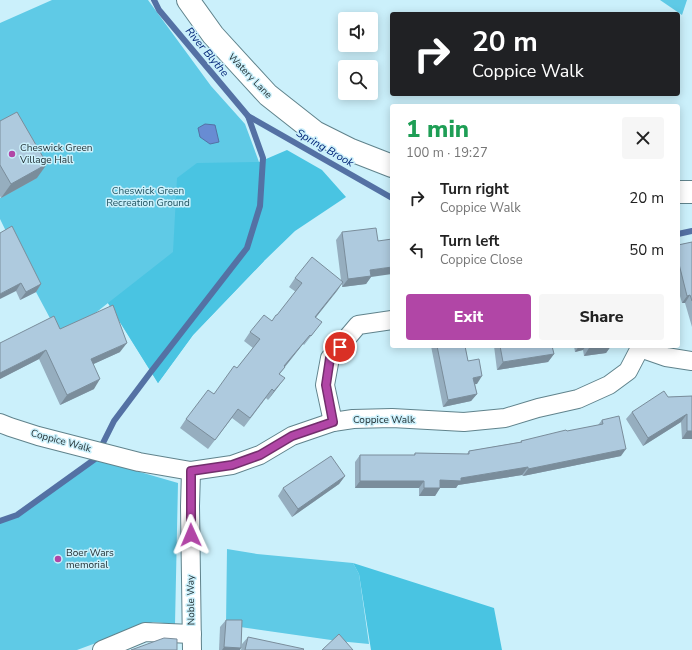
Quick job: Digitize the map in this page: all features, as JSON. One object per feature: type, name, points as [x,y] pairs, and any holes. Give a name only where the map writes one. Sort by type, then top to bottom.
[{"type":"street","name":"Watery Lane","points":[[188,0],[212,36],[268,96],[315,132],[351,150],[390,165]]},
{"type":"street","points":[[680,192],[692,192]]},
{"type":"street","points":[[333,422],[326,385],[330,358],[358,325],[390,320]]},
{"type":"street","name":"Coppice Walk","points":[[0,423],[38,436],[139,462],[191,471],[232,465],[260,455],[292,436],[333,422],[353,419],[392,418],[464,422],[505,418],[538,408],[578,399],[608,385],[628,371],[640,348]]},
{"type":"street","name":"Coppice Walk","points":[[643,348],[666,358],[692,361]]},
{"type":"street","name":"Noble Way","points":[[102,650],[145,632],[192,642],[190,506],[191,471]]},
{"type":"green space","name":"Cheswick Green Recreation Ground","points":[[52,0],[148,0],[211,86],[245,124],[259,162],[264,261],[193,335],[158,383],[108,303],[78,327],[59,335],[0,219],[0,198],[37,177],[0,130],[0,23]]},
{"type":"green space","points":[[660,0],[687,0],[682,15],[680,12],[678,12]]},
{"type":"green space","points":[[95,459],[178,483],[175,624],[153,622],[77,650],[0,650],[0,521],[17,515]]},
{"type":"green space","points":[[227,549],[257,554],[353,563],[359,574],[369,644],[226,625]]},
{"type":"shaded area","points":[[205,124],[215,125],[219,142],[210,144],[200,137],[198,128]]},
{"type":"shaded area","points":[[287,150],[322,170],[346,197],[295,231],[264,261],[193,335],[158,383],[108,303],[173,252],[177,178],[197,163],[259,162]]},
{"type":"shaded area","points":[[353,563],[494,608],[502,650],[371,650],[359,574]]},
{"type":"building","points":[[17,112],[47,164],[11,184],[0,165],[0,121]]},
{"type":"building","points":[[12,226],[41,284],[26,292],[21,283],[0,294],[0,233]]},
{"type":"building","points":[[376,228],[378,241],[390,239],[390,267],[370,270],[371,276],[348,279],[342,232]]},
{"type":"building","points":[[692,242],[692,301],[690,295],[687,296],[680,268],[680,245]]},
{"type":"building","points":[[312,257],[343,282],[315,317],[322,322],[284,366],[285,367],[279,374],[285,378],[274,391],[272,389],[250,418],[238,409],[215,440],[186,419],[208,390],[214,394],[234,366],[237,368],[260,339],[250,332],[264,315],[272,321],[277,315],[302,283],[295,278]]},
{"type":"building","points":[[113,305],[127,343],[91,359],[100,379],[67,395],[46,350],[0,373],[0,343],[54,316],[60,329]]},
{"type":"building","points":[[437,348],[465,348],[468,361],[479,359],[482,376],[473,378],[477,394],[448,400]]},
{"type":"building","points":[[500,348],[552,348],[554,354],[503,362]]},
{"type":"building","points":[[664,391],[668,397],[692,396],[692,431],[687,431],[687,414],[648,438],[632,412]]},
{"type":"building","points":[[619,416],[626,449],[528,469],[528,467],[461,478],[461,481],[440,480],[440,488],[424,488],[424,481],[360,481],[360,455],[415,455],[415,453],[469,454],[469,451],[522,442],[521,441],[566,430],[603,424],[602,420]]},
{"type":"building","points":[[331,456],[345,476],[298,509],[283,488]]},
{"type":"building","points":[[226,620],[242,620],[241,648],[224,647]]},
{"type":"building","points":[[339,634],[353,650],[322,650]]},
{"type":"building","points":[[248,637],[304,649],[245,650]]},
{"type":"building","points":[[164,638],[177,639],[177,650],[131,650]]},
{"type":"waterway","name":"River Blythe","points":[[0,521],[17,515],[95,459],[114,421],[247,248],[260,206],[263,158],[248,116],[159,10],[154,0]]},
{"type":"waterway","name":"Spring Brook","points":[[248,116],[390,197]]},
{"type":"waterway","name":"Spring Brook","points":[[680,234],[692,231]]},
{"type":"place","name":"Cheswick Green Village Hall","points":[[12,154]]},
{"type":"place","name":"Boer Wars memorial","points":[[58,559]]},
{"type":"route","points":[[191,535],[191,471],[232,465],[260,455],[292,436],[333,422],[326,385],[330,358],[340,347]]}]
